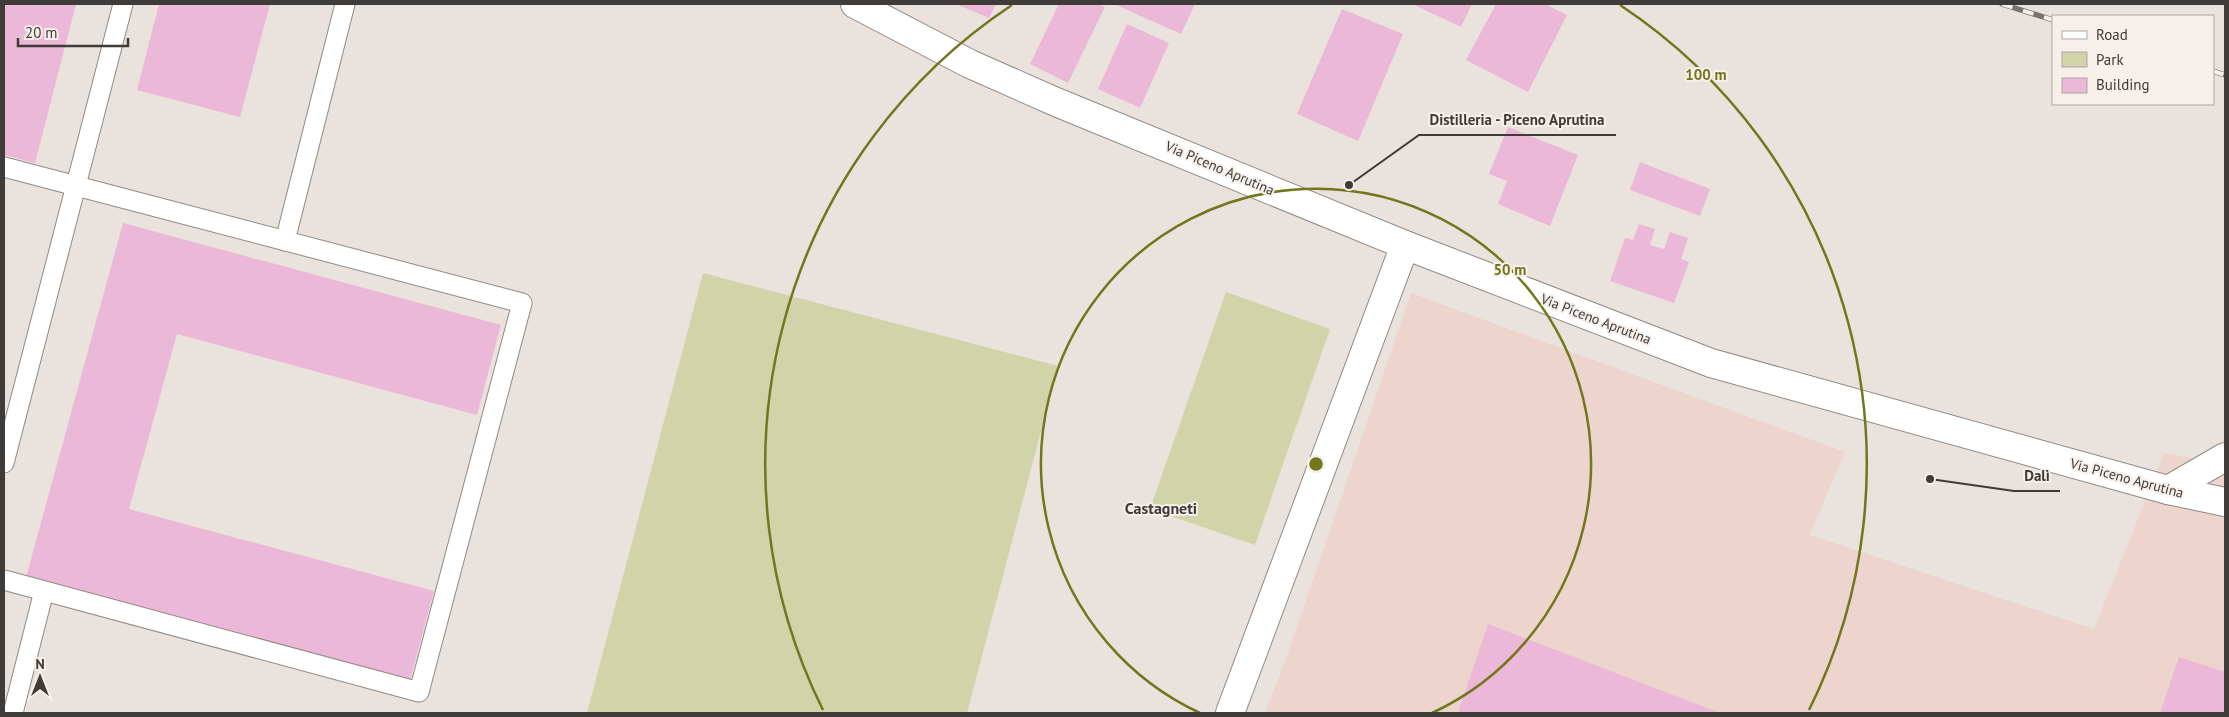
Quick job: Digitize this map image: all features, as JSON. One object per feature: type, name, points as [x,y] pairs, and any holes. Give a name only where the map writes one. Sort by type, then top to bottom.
[{"type":"main road","name":"Via Piceno Aprutina","points":[[855,4],[970,64],[1056,102],[1405,245],[1711,363],[2168,490],[2225,502]]},
{"type":"main road","points":[[1230,713],[1405,245]]},
{"type":"main road","points":[[2168,490],[2225,457]]},
{"type":"lane","points":[[4,463],[122,4]]},
{"type":"lane","points":[[286,241],[345,4]]},
{"type":"lane","points":[[4,167],[522,303],[419,692],[4,580]]},
{"type":"lane","points":[[13,713],[44,591]]},
{"type":"shaded area","points":[[1411,293],[1845,452],[1810,535],[2094,629],[2164,453],[2225,464],[2225,713],[1265,713],[1289,650]]},
{"type":"green space","points":[[703,273],[1058,366],[967,713],[587,713]]},
{"type":"green space","points":[[1226,292],[1330,329],[1255,545],[1150,509]]},
{"type":"building","points":[[4,4],[76,4],[35,163],[4,155]]},
{"type":"building","points":[[159,4],[270,4],[240,117],[137,90]]},
{"type":"building","points":[[956,4],[996,4],[989,18]]},
{"type":"building","points":[[1059,4],[1098,4],[1105,7],[1068,83],[1030,64]]},
{"type":"building","points":[[1114,4],[1195,4],[1181,34]]},
{"type":"building","points":[[1412,4],[1472,4],[1461,27]]},
{"type":"building","points":[[1496,4],[1545,4],[1567,15],[1528,92],[1466,60]]},
{"type":"building","points":[[1342,9],[1403,34],[1358,141],[1297,114]]},
{"type":"building","points":[[1127,24],[1169,43],[1140,108],[1098,89]]},
{"type":"building","points":[[1508,127],[1578,155],[1550,226],[1498,204],[1507,181],[1489,174]]},
{"type":"building","points":[[1640,162],[1710,189],[1700,216],[1630,190]]},
{"type":"building","points":[[123,223],[501,325],[477,415],[177,334],[129,509],[434,591],[409,684],[25,581]]},
{"type":"building","points":[[1639,224],[1655,229],[1650,245],[1664,249],[1670,232],[1688,238],[1681,259],[1689,262],[1674,303],[1610,281],[1625,238],[1633,240]]},
{"type":"building","points":[[1488,624],[1720,713],[1458,713]]},
{"type":"building","points":[[2179,657],[2225,672],[2225,713],[2160,713]]},
{"type":"railway","points":[[2002,4],[2052,20]]},
{"type":"railway","points":[[2214,71],[2225,75]]},
{"type":"place","name":"Distilleria - Piceno Aprutina","points":[[1349,185]]},
{"type":"place","name":"Dalì","points":[[1930,479]]},
{"type":"district","name":"Castagneti","points":[[1161,508]]}]
